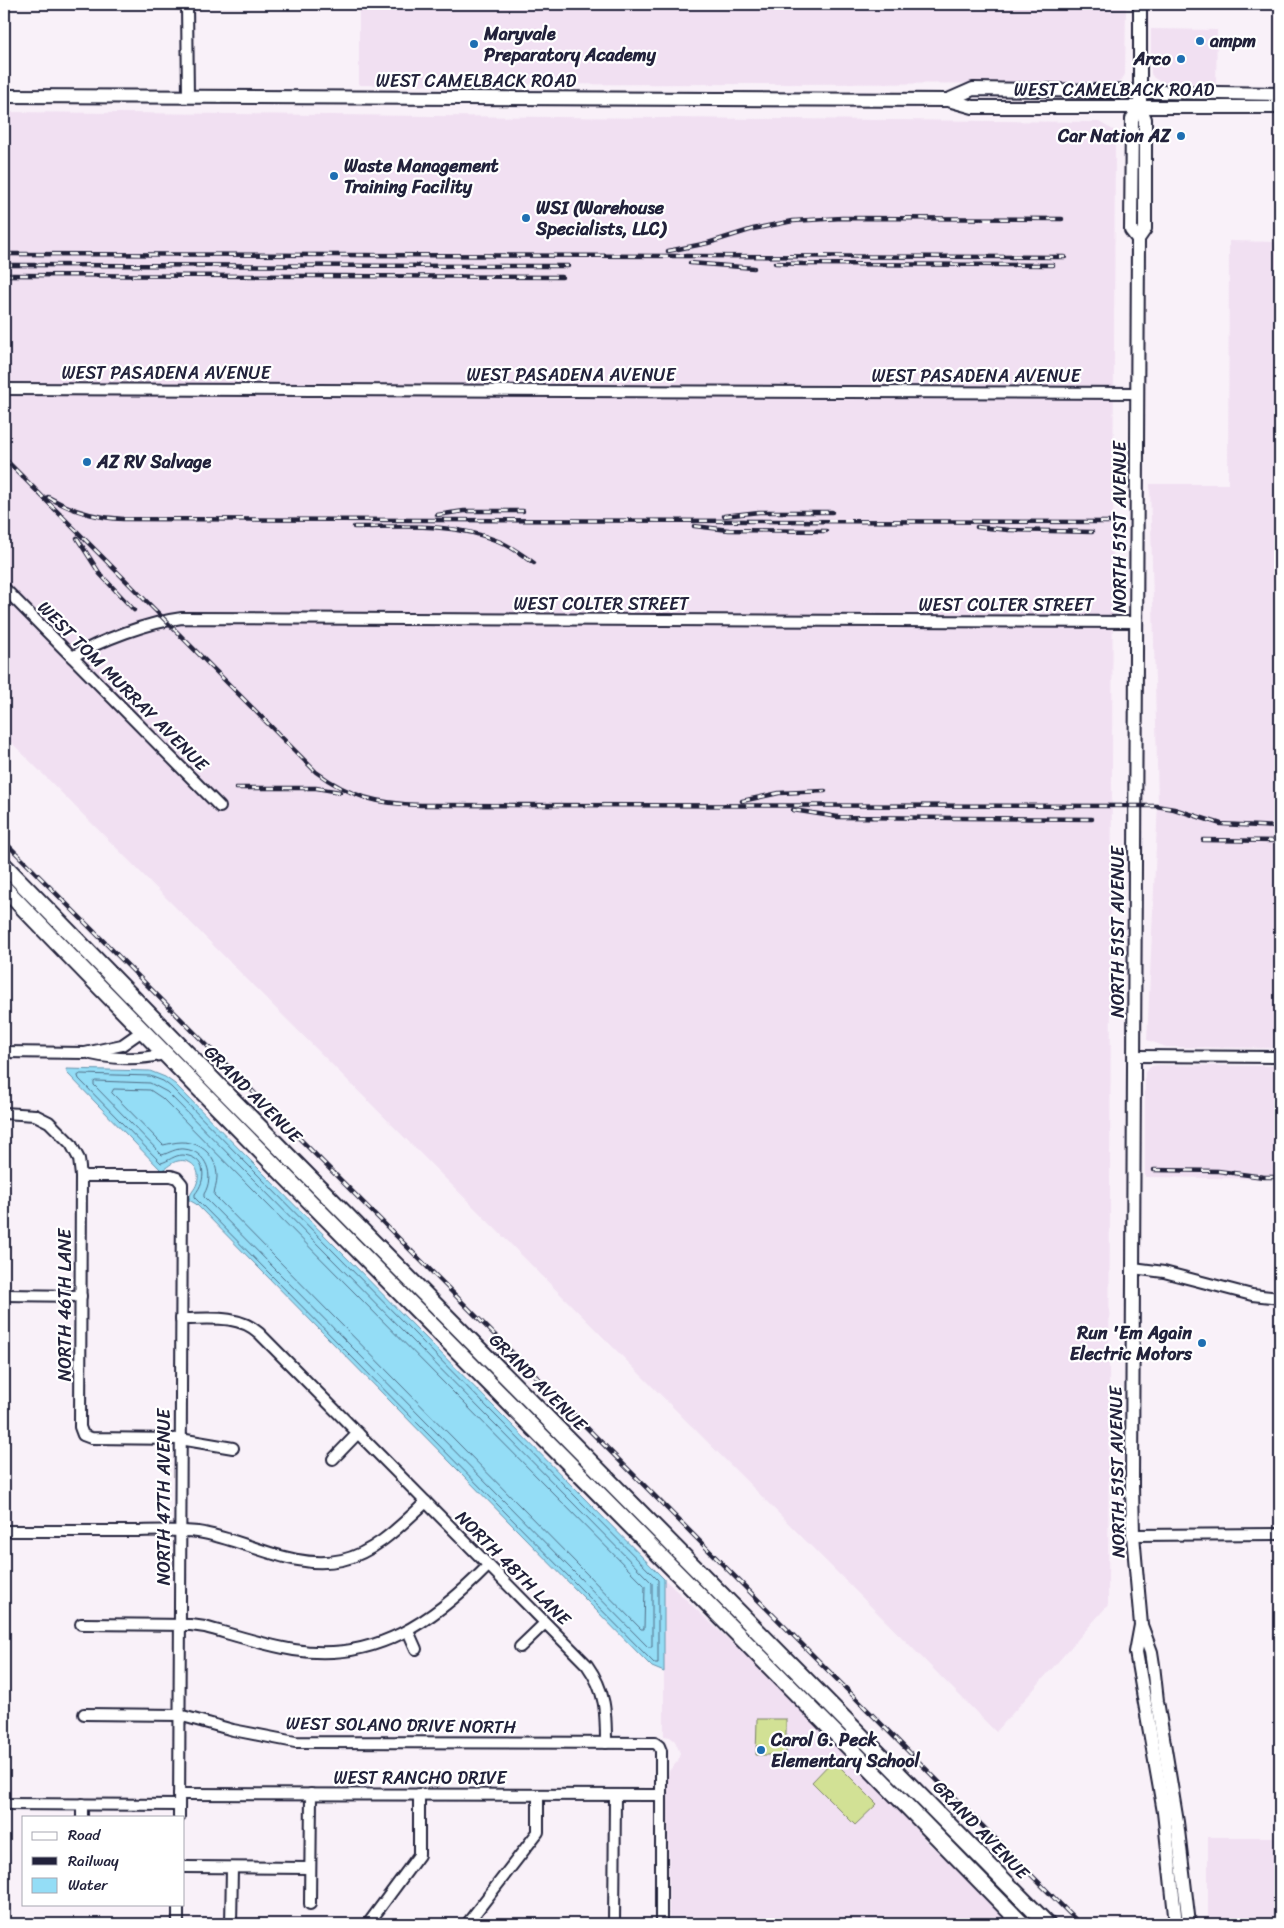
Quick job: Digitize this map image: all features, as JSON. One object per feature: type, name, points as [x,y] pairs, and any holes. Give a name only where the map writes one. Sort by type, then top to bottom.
[{"type":"highway","name":"GRAND AVENUE","points":[[4,865],[216,1083],[1047,1924]]},
{"type":"highway","name":"GRAND AVENUE","points":[[4,888],[164,1054],[1022,1924]]},
{"type":"highway","points":[[142,1031],[150,1030],[157,1032],[199,1076],[216,1083]]},
{"type":"main road","name":"NORTH 51ST AVENUE","points":[[1140,4],[1140,107],[1145,119],[1146,199],[1145,229],[1138,239],[1133,1535],[1141,1625],[1152,1658],[1157,1702],[1177,1822],[1189,1924]]},
{"type":"main road","name":"WEST CAMELBACK ROAD","points":[[948,100],[973,89],[1280,94]]},
{"type":"main road","name":"WEST CAMELBACK ROAD","points":[[4,96],[948,100],[973,107],[1280,108]]},
{"type":"main road","name":"NORTH 51ST AVENUE","points":[[1141,1625],[1136,1652],[1164,1812],[1176,1924]]},
{"type":"street","points":[[187,4],[188,97]]},
{"type":"street","name":"WEST PASADENA AVENUE","points":[[4,389],[1138,393]]},
{"type":"street","name":"WEST TOM MURRAY AVENUE","points":[[4,588],[220,807]]},
{"type":"street","name":"WEST COLTER STREET","points":[[72,657],[83,650],[134,630],[166,620],[182,618],[1137,622]]},
{"type":"street","points":[[4,1052],[85,1052],[122,1045],[142,1031]]},
{"type":"street","points":[[85,1052],[104,1057],[151,1058],[164,1054]]},
{"type":"street","points":[[1135,1056],[1280,1057]]},
{"type":"street","name":"NORTH 46TH LANE","points":[[4,1113],[35,1115],[49,1122],[71,1144],[79,1159],[82,1176],[80,1427],[83,1435],[91,1438],[180,1439]]},
{"type":"street","name":"NORTH 47TH AVENUE","points":[[82,1176],[167,1176],[177,1178],[182,1184],[179,1816]]},
{"type":"street","points":[[1133,1268],[1164,1272],[1252,1295],[1280,1298]]},
{"type":"street","points":[[4,1295],[81,1296]]},
{"type":"street","name":"NORTH 48TH LANE","points":[[181,1318],[230,1319],[251,1326],[587,1665],[596,1677],[605,1701],[606,1743]]},
{"type":"street","points":[[333,1459],[358,1433]]},
{"type":"street","points":[[180,1439],[233,1448]]},
{"type":"street","points":[[4,1531],[180,1531],[207,1534],[288,1557],[313,1561],[336,1561],[376,1545],[396,1530],[426,1502]]},
{"type":"street","points":[[1133,1535],[1280,1534]]},
{"type":"street","points":[[81,1624],[179,1624],[205,1627],[281,1648],[308,1652],[353,1650],[388,1640],[435,1615],[488,1566]]},
{"type":"street","points":[[520,1647],[545,1623]]},
{"type":"street","points":[[408,1631],[416,1649]]},
{"type":"street","name":"WEST SOLANO DRIVE NORTH","points":[[84,1714],[179,1715],[233,1730],[296,1742],[655,1743],[659,1746],[661,1752],[660,1795]]},
{"type":"street","name":"WEST RANCHO DRIVE","points":[[179,1794],[660,1795]]},
{"type":"street","points":[[310,1904],[311,1794]]},
{"type":"street","points":[[368,1924],[419,1855],[419,1794]]},
{"type":"street","points":[[467,1924],[538,1832],[538,1795]]},
{"type":"street","points":[[614,1924],[615,1795]]},
{"type":"street","points":[[660,1795],[661,1924]]},
{"type":"street","points":[[4,1804],[179,1805]]},
{"type":"street","points":[[82,1804],[82,1816]]},
{"type":"street","points":[[185,1867],[310,1868]]},
{"type":"street","points":[[231,1924],[232,1868]]},
{"type":"street","points":[[178,1906],[178,1924]]},
{"type":"shaded area","points":[[359,4],[1126,4],[1125,74],[1122,80],[1117,83],[359,85]]},
{"type":"shaded area","points":[[1151,29],[1217,30],[1216,84],[1163,83],[1154,78],[1151,74]]},
{"type":"shaded area","points":[[4,112],[1099,122],[1115,131],[1108,1605],[996,1732],[4,735]]},
{"type":"shaded area","points":[[1229,241],[1280,242],[1280,1048],[1166,1047],[1147,1040],[1158,803],[1150,484],[1228,484]]},
{"type":"shaded area","points":[[1152,1066],[1280,1066],[1280,1179],[1145,1177],[1145,1072]]},
{"type":"shaded area","name":"Carol G. Peck Elementary School","points":[[664,1579],[797,1704],[871,1779],[931,1846],[948,1858],[1012,1924],[669,1924],[668,1776],[669,1771],[678,1761],[680,1753],[675,1741],[670,1737],[664,1736]]},
{"type":"shaded area","points":[[1208,1837],[1280,1837],[1280,1924],[1208,1924]]},
{"type":"green space","points":[[757,1719],[786,1719],[786,1755],[756,1755]]},
{"type":"green space","points":[[833,1760],[877,1804],[855,1825],[812,1782]]},
{"type":"water","points":[[66,1069],[150,1071],[165,1077],[175,1084],[664,1579],[664,1672],[652,1667],[196,1204],[189,1200],[198,1178],[197,1170],[194,1166],[187,1161],[178,1161],[161,1170],[68,1074]]},
{"type":"railway","points":[[668,251],[708,243],[753,229],[793,221],[842,218],[1062,219]]},
{"type":"railway","points":[[4,254],[1065,257]]},
{"type":"railway","points":[[690,263],[754,268]]},
{"type":"railway","points":[[775,263],[1053,265]]},
{"type":"railway","points":[[4,265],[568,266]]},
{"type":"railway","points":[[4,275],[562,277]]},
{"type":"railway","points":[[4,458],[316,772],[341,788],[365,798],[391,803],[421,805],[1156,806],[1174,809],[1221,824],[1280,827]]},
{"type":"railway","points":[[48,497],[84,513],[123,519],[1111,522]]},
{"type":"railway","points":[[437,515],[464,511],[523,511]]},
{"type":"railway","points":[[724,516],[759,512],[832,512]]},
{"type":"railway","points":[[354,527],[409,526],[463,531],[503,543],[534,563]]},
{"type":"railway","points":[[694,526],[729,530],[826,531]]},
{"type":"railway","points":[[977,527],[1009,530],[1092,532]]},
{"type":"railway","points":[[77,538],[100,574],[134,610]]},
{"type":"railway","points":[[236,788],[316,788],[340,792]]},
{"type":"railway","points":[[742,801],[779,793],[825,791]]},
{"type":"railway","points":[[793,810],[838,817],[1092,819]]},
{"type":"railway","points":[[1203,840],[1280,841]]},
{"type":"railway","points":[[4,841],[1080,1924]]},
{"type":"railway","points":[[1154,1170],[1218,1171],[1264,1177],[1280,1177]]},
{"type":"place","name":"ampm","points":[[1200,41]]},
{"type":"place","name":"Maryvale Preparatory Academy","points":[[474,44]]},
{"type":"place","name":"Arco","points":[[1181,59]]},
{"type":"place","name":"Car Nation AZ","points":[[1181,136]]},
{"type":"place","name":"Waste Management Training Facility","points":[[334,176]]},
{"type":"place","name":"WSI (Warehouse Specialists, LLC)","points":[[526,218]]},
{"type":"place","name":"AZ RV Salvage","points":[[87,462]]},
{"type":"place","name":"Run 'Em Again Electric Motors","points":[[1202,1343]]},
{"type":"place","name":"Carol G. Peck Elementary School","points":[[761,1750]]}]
